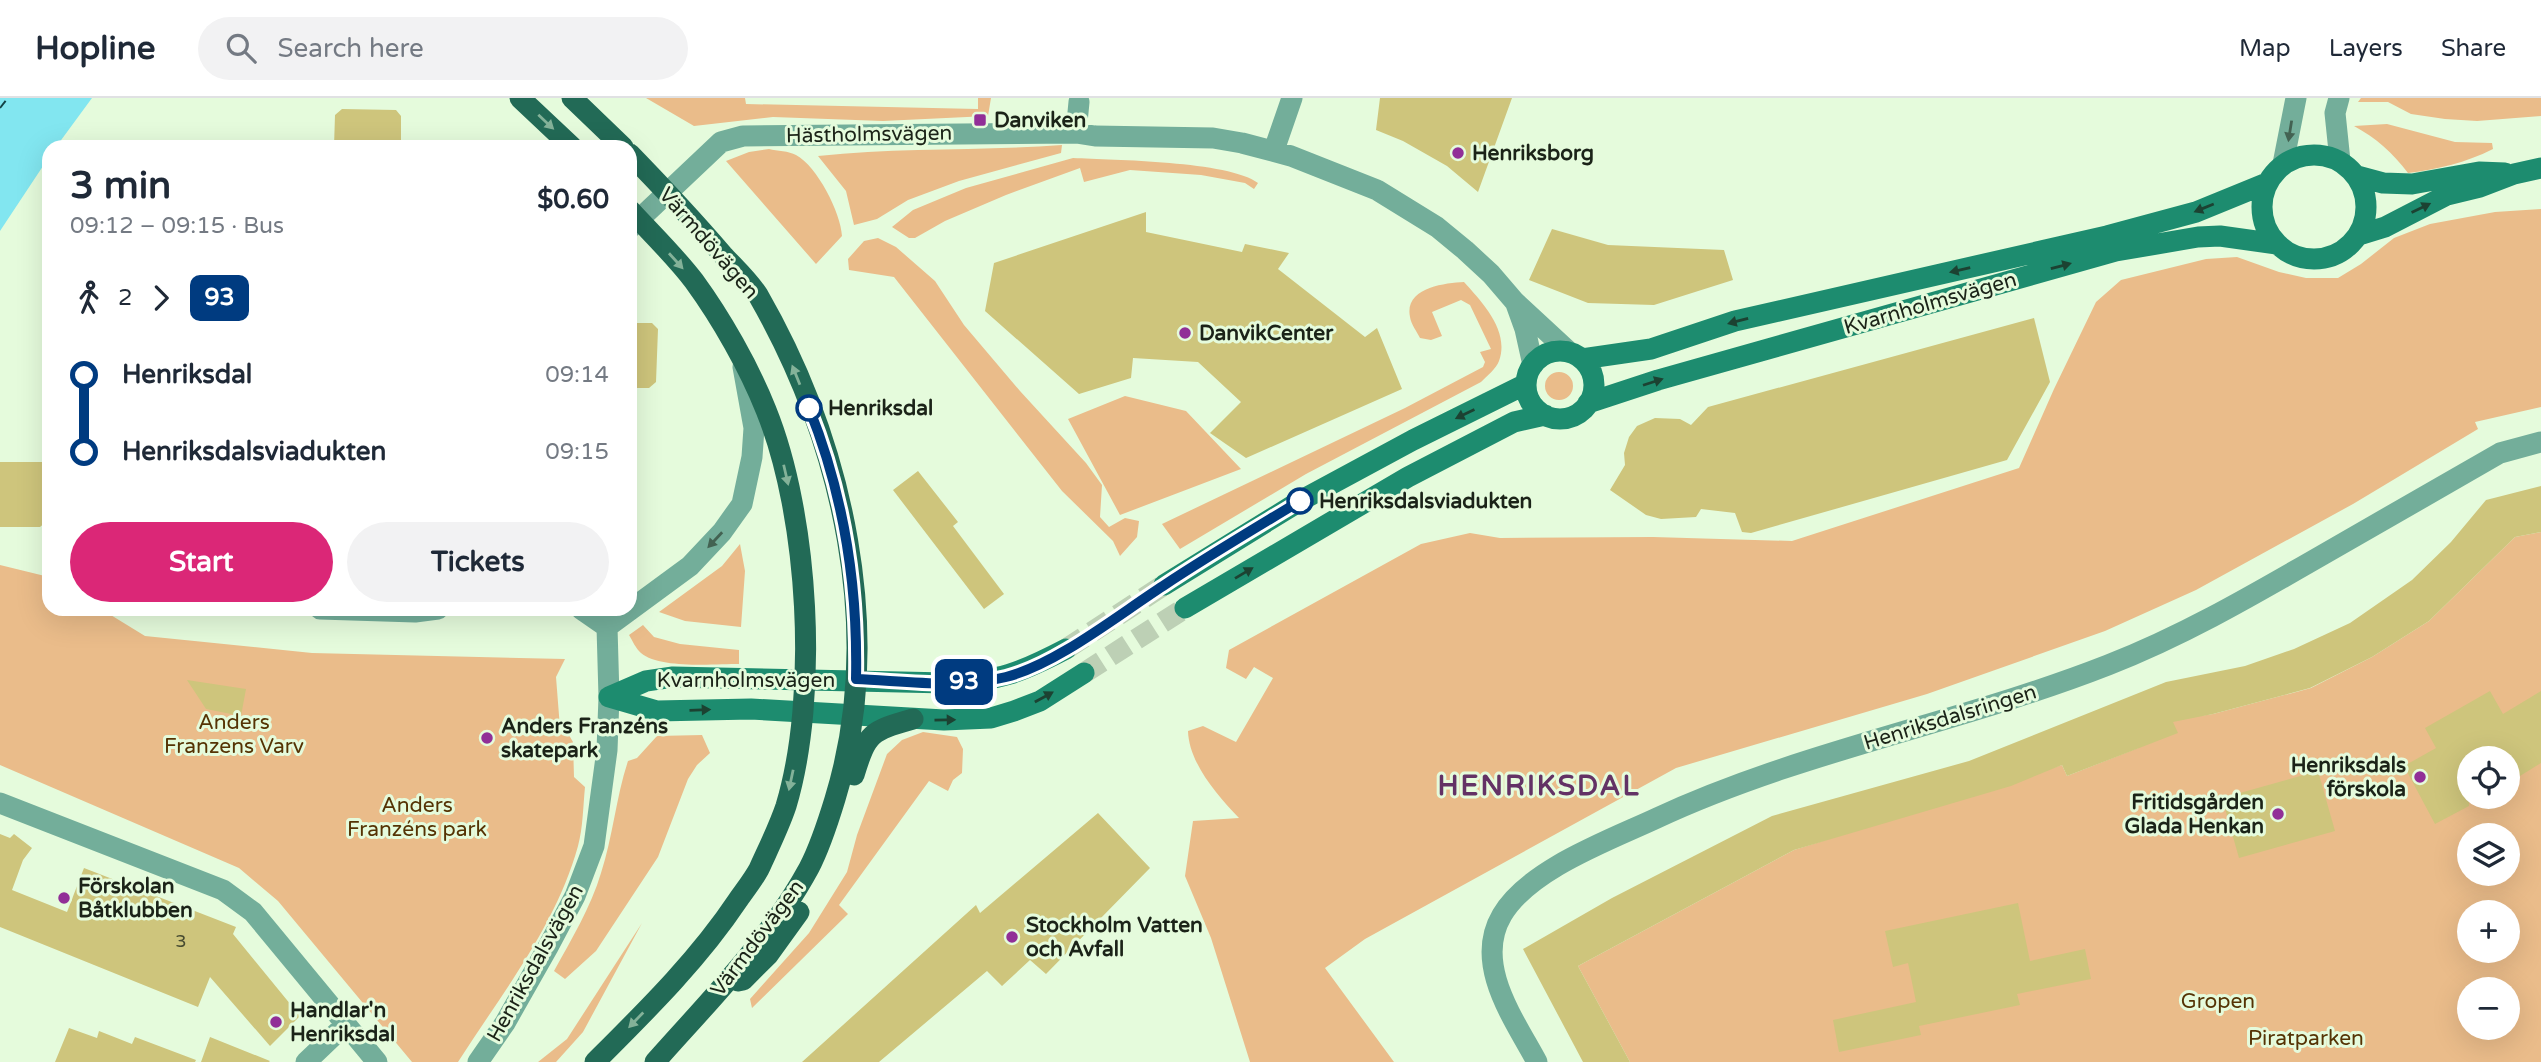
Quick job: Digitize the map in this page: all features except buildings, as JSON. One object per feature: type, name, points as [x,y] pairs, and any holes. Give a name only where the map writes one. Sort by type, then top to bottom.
[{"type":"main road","points":[[520,98],[565,140]]},
{"type":"main road","points":[[572,98],[616,140]]},
{"type":"main road","name":"Värmdövägen","points":[[637,161],[684,209],[756,293],[790,362],[818,430],[836,486],[852,570],[857,638],[853,715],[845,767],[810,865],[786,907],[722,986],[655,1062]]},
{"type":"main road","name":"Värmdövägen","points":[[595,1062],[704,947],[758,871],[786,806],[797,752],[804,679],[802,575],[794,511],[782,459],[766,409],[741,360],[693,280],[637,218]]},
{"type":"main road","points":[[722,986],[743,980],[768,955],[804,904],[830,854],[868,738],[878,730],[913,719]]},
{"type":"street","points":[[1273,149],[1292,98]]},
{"type":"street","points":[[2283,164],[2296,98]]},
{"type":"street","points":[[2339,98],[2335,113],[2340,160]]},
{"type":"street","points":[[1076,133],[1079,102]]},
{"type":"street","name":"Hästholmsvägen","points":[[637,221],[721,142],[743,136],[1076,133],[1095,136],[1213,138],[1273,149],[1377,190],[1409,208],[1474,258],[1515,302],[1575,355]]},
{"type":"street","points":[[2283,164],[2303,155],[2323,154],[2340,160],[2357,176],[2366,195],[2367,209],[2359,235]]},
{"type":"street","name":"Kvarnholmsvägen","points":[[1575,355],[1651,349],[1735,321],[2167,220],[2196,212],[2267,183],[2283,164]]},
{"type":"street","name":"Kvarnholmsvägen","points":[[1588,403],[1658,380],[2116,251],[2198,237],[2220,236],[2277,244],[2293,255],[2313,260],[2333,256],[2349,246],[2359,235],[2385,227],[2447,195],[2541,168]]},
{"type":"street","name":"Kvarnholmsvägen","points":[[2357,176],[2383,183],[2412,184],[2479,172],[2514,174]]},
{"type":"street","points":[[2267,183],[2262,200],[2262,216],[2267,232],[2277,244]]},
{"type":"street","name":"Hästholmsvägen","points":[[1515,302],[1525,329],[1529,374]]},
{"type":"street","points":[[1164,585],[1300,501],[1529,374],[1541,356],[1554,351],[1575,355],[1593,378],[1595,391],[1580,413],[1567,418],[1545,415],[1514,422],[1408,477],[1185,608]]},
{"type":"street","points":[[637,605],[690,566],[722,532],[741,504],[752,457],[754,428],[741,360]]},
{"type":"street","points":[[1529,374],[1530,398],[1536,408],[1545,415]]},
{"type":"street","name":"Henriksdalsringen","points":[[1537,1062],[1507,1005],[1492,964],[1494,936],[1502,915],[1513,901],[1548,871],[1676,809],[1754,777],[2052,685],[2157,645],[2258,592],[2500,453],[2541,442]]},
{"type":"street","points":[[590,616],[607,627]]},
{"type":"street","points":[[607,627],[622,616]]},
{"type":"street","points":[[607,627],[609,697]]},
{"type":"street","name":"Kvarnholmsvägen","points":[[609,697],[646,681],[673,677],[947,683],[984,681],[1009,676],[1066,649]]},
{"type":"street","name":"Kvarnholmsvägen","points":[[609,697],[657,711],[751,709],[913,719],[990,718],[1040,701],[1084,673]]},
{"type":"street","name":"Henriksdalsvägen","points":[[478,1062],[505,1023],[554,937],[575,896],[594,846],[607,750],[609,697]]},
{"type":"street","points":[[0,803],[223,890],[240,901],[253,912],[377,1062]]},
{"type":"street","points":[[306,1062],[346,1024]]},
{"type":"green space","points":[[646,98],[745,98],[746,104],[978,109],[978,98],[991,98],[988,116],[883,121],[773,117],[694,126]]},
{"type":"green space","points":[[2361,98],[2541,98],[2541,116],[2477,121],[2445,119],[2411,114],[2388,102],[2358,102]]},
{"type":"green space","points":[[2387,124],[2455,142],[2492,143],[2493,149],[2452,165],[2408,173],[2384,146],[2354,126]]},
{"type":"green space","points":[[1062,145],[1061,153],[959,181],[908,200],[877,219],[854,225],[846,191],[818,156],[879,151]]},
{"type":"green space","points":[[769,149],[793,154],[804,161],[820,179],[833,203],[842,236],[816,264],[726,161],[749,152]]},
{"type":"green space","points":[[1073,158],[1197,166],[1222,170],[1258,183],[1254,189],[1245,183],[1201,175],[1130,170],[1084,182],[1080,168],[1006,195],[945,221],[915,238],[909,238],[892,227],[913,210],[966,188]]},
{"type":"green space","points":[[2541,209],[2541,407],[2475,422],[2478,429],[2353,504],[2196,590],[2105,631],[1927,694],[1676,768],[1365,939],[1325,968],[1394,1062],[1250,1062],[1211,938],[1185,876],[1193,821],[1239,818],[1213,789],[1199,767],[1193,755],[1188,731],[1203,726],[1236,742],[1273,678],[1254,667],[1246,679],[1226,668],[1229,650],[1421,544],[1470,533],[1500,538],[1653,537],[1792,541],[2019,468],[2096,302],[2121,280],[2206,259],[2237,257],[2279,272],[2306,278],[2338,278],[2394,238],[2430,224],[2495,212]]},
{"type":"green space","points":[[878,238],[896,247],[935,281],[964,325],[1086,463],[1102,485],[1100,517],[1109,527],[1125,518],[1139,521],[1137,537],[1120,556],[1113,541],[1062,491],[894,277],[849,270],[848,259],[864,241]]},
{"type":"green space","points":[[1464,282],[1498,328],[1501,350],[1494,370],[1481,382],[1306,474],[1180,549],[1162,524],[1405,408],[1483,367],[1485,362],[1480,352],[1491,349],[1470,305],[1461,300],[1432,312],[1442,336],[1431,340],[1420,338],[1411,320],[1410,307],[1419,293],[1437,286]]},
{"type":"green space","points":[[1559,372],[1569,376],[1573,386],[1569,396],[1559,400],[1549,396],[1545,386],[1549,376]]},
{"type":"green space","points":[[1125,396],[1186,411],[1241,469],[1120,515],[1068,419]]},
{"type":"green space","points":[[2541,532],[2541,1062],[1630,1062],[1578,966],[1794,850],[2062,765],[2067,776],[2138,748],[2172,720],[2213,714],[2311,688],[2372,657],[2429,621],[2515,537]]},
{"type":"green space","points":[[740,544],[745,571],[741,627],[685,621],[659,612],[722,566]]},
{"type":"green space","name":"Anders Franzéns park","points":[[0,565],[42,575],[42,616],[112,616],[145,636],[312,653],[565,659],[556,677],[560,728],[566,730],[573,742],[574,777],[585,787],[578,846],[568,875],[542,931],[510,984],[458,1062],[412,1062],[278,901],[239,868],[0,765]]},
{"type":"green space","points":[[643,625],[654,637],[680,644],[739,650],[739,664],[674,664],[649,658],[639,651],[629,635]]},
{"type":"green space","points":[[923,732],[957,737],[963,749],[962,773],[953,780],[948,791],[929,781],[839,905],[848,914],[752,1008],[750,999],[809,933],[847,872],[857,835],[887,754],[902,740]]},
{"type":"green space","points":[[702,735],[710,753],[697,765],[688,779],[658,857],[596,951],[565,979],[554,971],[597,886],[628,761],[637,758],[657,736]]},
{"type":"green space","points":[[642,923],[583,1032],[556,1062],[538,1062],[567,1039]]},
{"type":"water","points":[[0,98],[92,98],[61,140],[42,140],[42,168],[0,231]]},
{"type":"ferry route","points":[[0,108],[8,98]]},
{"type":"tunnel","points":[[1066,649],[1164,585]]},
{"type":"tunnel","points":[[1084,673],[1185,608]]},
{"type":"bus line","name":"93","points":[[809,408],[836,486],[844,522],[852,570],[857,638],[856,679],[947,683],[984,681],[1009,676],[1035,666],[1300,501]]},
{"type":"place","name":"Danviken","points":[[980,120]]},
{"type":"place","name":"Henriksborg","points":[[1458,153]]},
{"type":"place","name":"DanvikCenter","points":[[1185,333]]},
{"type":"place","name":"Henriksdal","points":[[809,408]]},
{"type":"place","name":"Henriksdalsviadukten","points":[[1300,501]]},
{"type":"place","name":"Anders Franzéns skatepark","points":[[487,738]]},
{"type":"place","name":"Henriksdals förskola","points":[[2420,777]]},
{"type":"place","name":"Fritidsgården Glada Henkan","points":[[2278,814]]},
{"type":"place","name":"Förskolan Båtklubben","points":[[64,898]]},
{"type":"place","name":"Stockholm Vatten och Avfall","points":[[1012,937]]},
{"type":"place","name":"Handlar'n Henriksdal","points":[[276,1022]]},
{"type":"district","name":"HENRIKSDAL","points":[[1539,785]]},
{"type":"park label","name":"Anders Franzens Varv","points":[[234,734]]},
{"type":"park label","name":"Gropen","points":[[2218,1001]]},
{"type":"park label","name":"Piratparken","points":[[2306,1038]]}]
